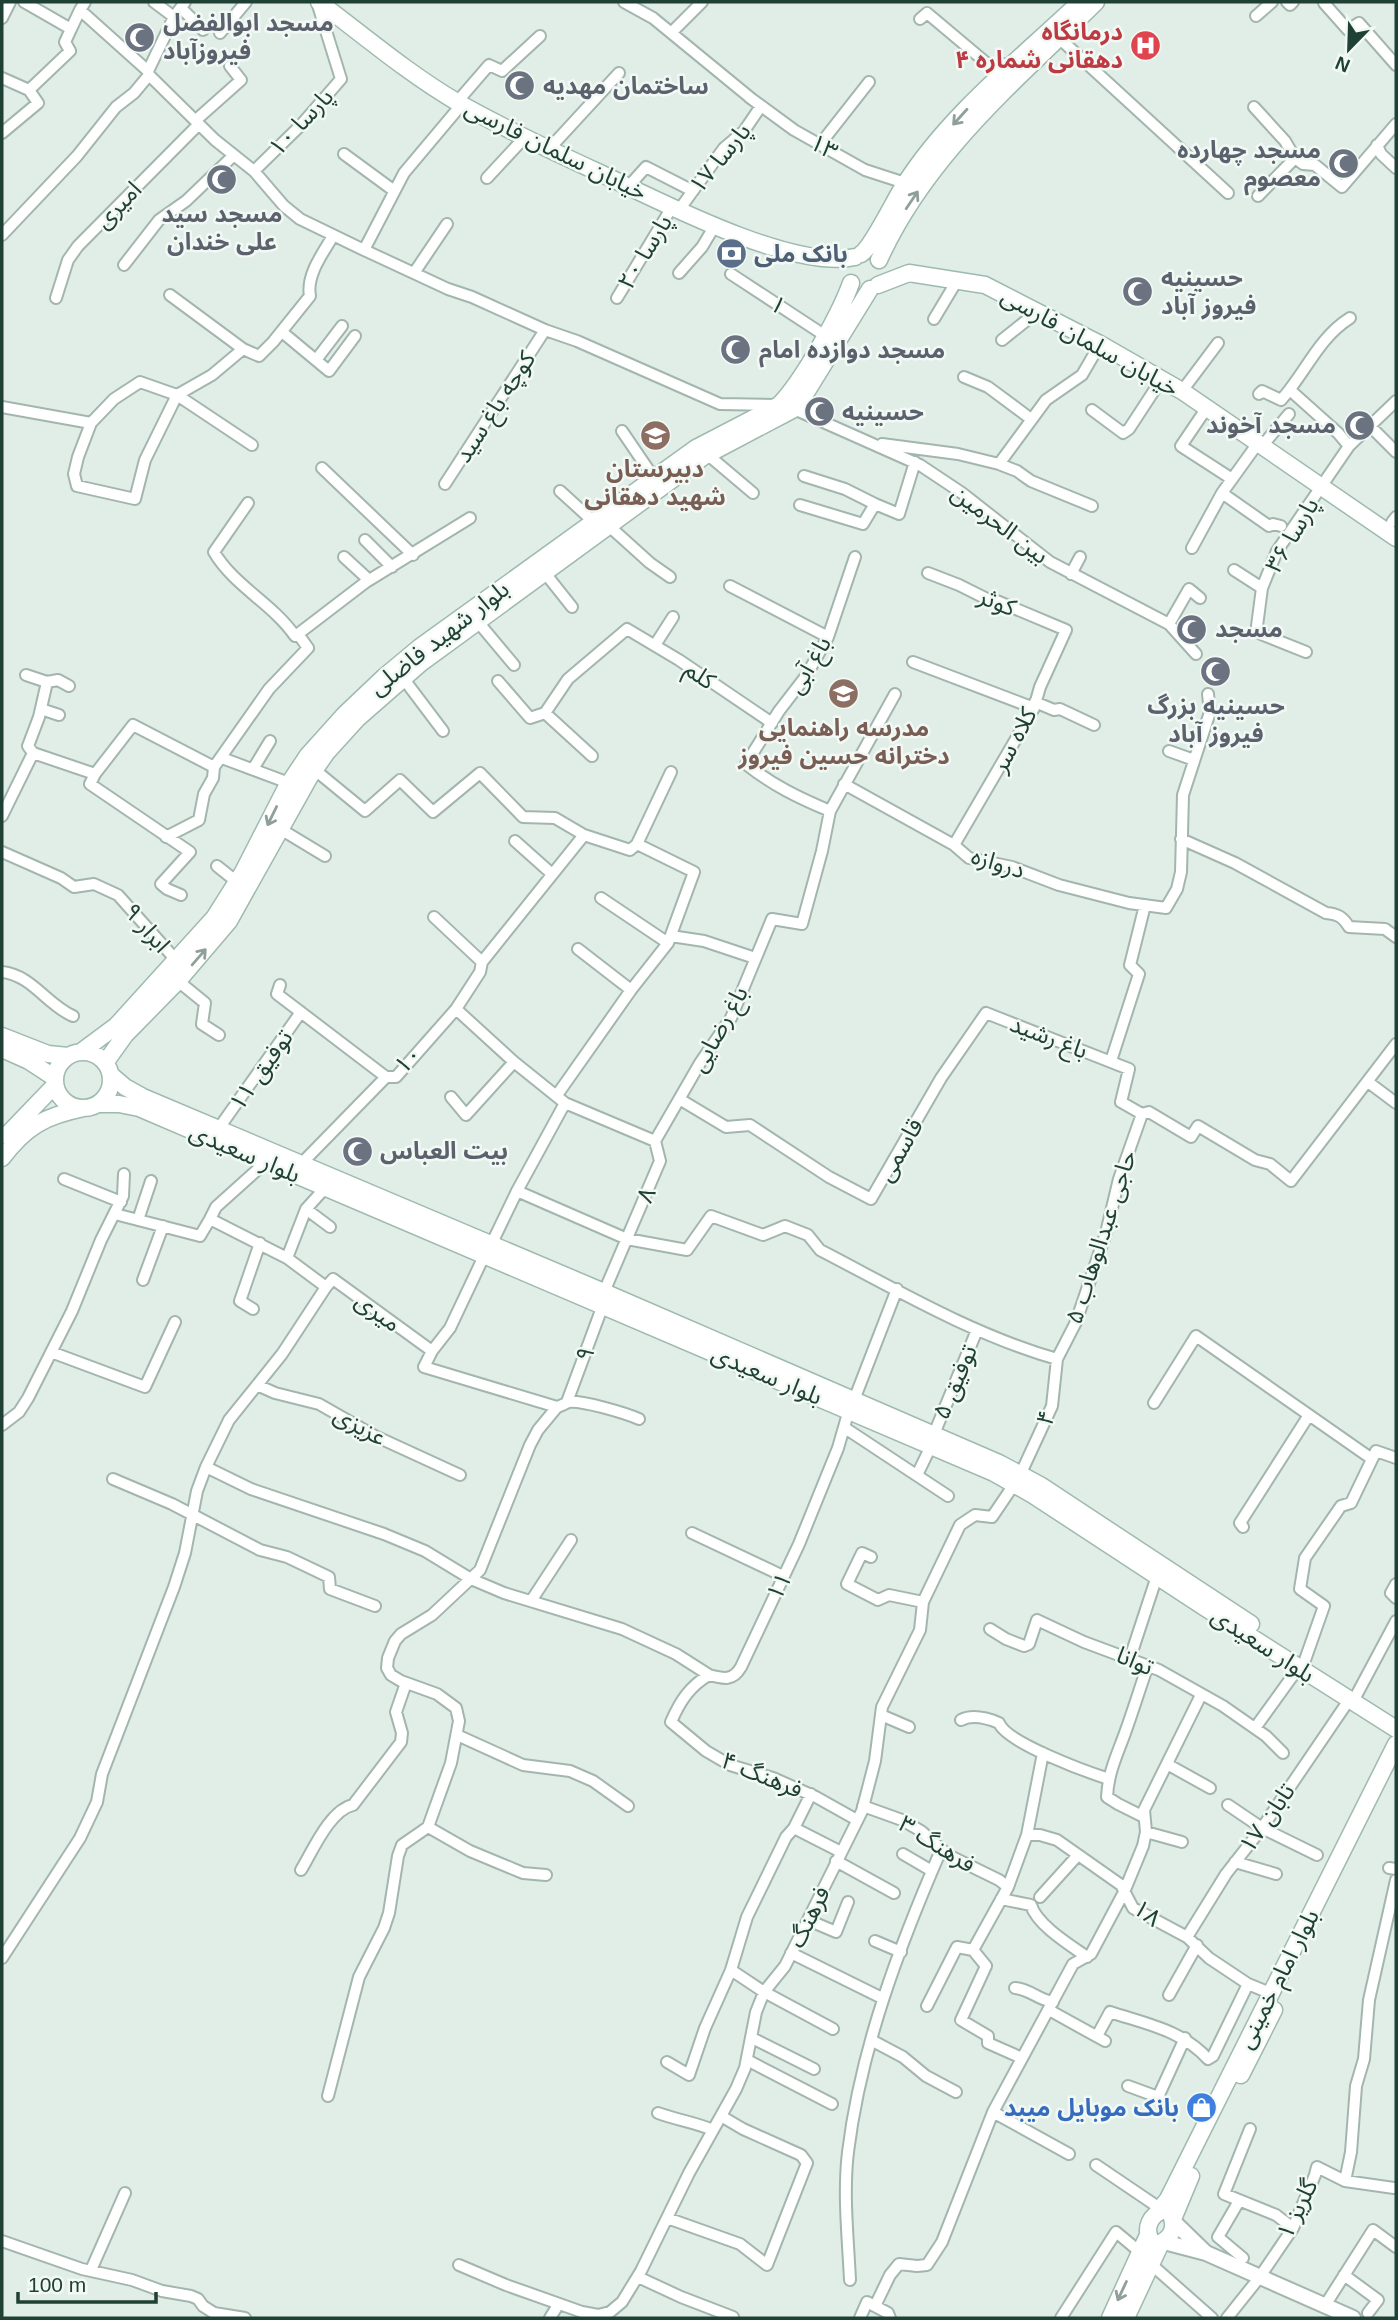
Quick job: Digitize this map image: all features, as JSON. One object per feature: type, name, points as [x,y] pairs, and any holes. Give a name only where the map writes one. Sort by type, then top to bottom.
[{"type":"main road","name":"خیابان سلمان فارسی","points":[[318,2],[460,103],[628,187],[714,227],[814,257],[836,259],[858,256]]},
{"type":"main road","points":[[874,287],[883,274],[880,261],[897,222],[934,167],[988,107],[1059,38],[1091,2]]},
{"type":"main road","points":[[909,272],[874,287],[860,289],[850,280],[848,266],[870,246],[905,183],[965,111],[1023,55],[1091,2]]},
{"type":"main road","points":[[858,256],[871,255],[880,261]]},
{"type":"main road","name":"خیابان سلمان فارسی","points":[[814,257],[850,280]]},
{"type":"main road","name":"خیابان سلمان فارسی","points":[[880,261],[894,263],[909,272],[985,285],[1100,344],[1182,391],[1321,486],[1395,526]]},
{"type":"main road","name":"بلوار شهید فاضلی","points":[[786,407],[788,395],[844,302],[850,280]]},
{"type":"main road","name":"بلوار شهید فاضلی","points":[[108,1069],[125,1035],[229,921],[315,770],[322,748],[403,678],[545,573],[654,478],[696,448],[726,439],[786,407],[799,404],[842,331],[874,287]]},
{"type":"main road","name":"بلوار شهید فاضلی","points":[[75,1054],[116,1026],[214,918],[237,882],[289,783],[384,677],[420,647],[708,455],[726,439]]},
{"type":"main road","points":[[2,1036],[48,1054],[94,1054],[108,1069],[110,1088],[91,1106],[41,1121],[15,1140],[2,1158]]},
{"type":"main road","points":[[2,1049],[42,1068],[55,1082],[66,1102],[91,1106]]},
{"type":"main road","points":[[2,1141],[55,1082],[59,1065],[75,1054]]},
{"type":"main road","name":"بلوار سعیدی","points":[[108,1069],[125,1087],[143,1097],[302,1163],[488,1250]]},
{"type":"main road","name":"بلوار سعیدی","points":[[91,1106],[119,1104],[139,1108],[326,1187],[604,1298],[1018,1478],[1353,1697],[1390,1716],[1396,1729]]},
{"type":"main road","name":"بلوار سعیدی","points":[[1018,1478],[1157,1576],[1184,1587]]},
{"type":"main road","points":[[1390,1716],[1391,1742],[1395,1754]]},
{"type":"main road","name":"بلوار امام خمینی","points":[[1166,2215],[1168,2199],[1270,1993],[1395,1754]]},
{"type":"main road","name":"بلوار امام خمینی","points":[[1166,2215],[1188,2181],[1395,1754]]},
{"type":"main road","points":[[1110,2318],[1140,2252],[1158,2240],[1170,2236],[1166,2215],[1151,2218],[1148,2227],[1158,2240]]},
{"type":"main road","points":[[1126,2318],[1152,2265],[1158,2240]]},
{"type":"street","points":[[2,18],[10,2]]},
{"type":"street","points":[[24,2],[71,29]]},
{"type":"street","points":[[154,2],[180,9],[202,30]]},
{"type":"street","points":[[220,33],[246,2]]},
{"type":"street","name":"پارسا ۱۰","points":[[83,6],[197,122],[254,171],[301,125],[341,79],[318,2]]},
{"type":"street","name":"۱۳","points":[[624,2],[645,12],[672,32],[755,102],[794,130],[865,170],[905,183]]},
{"type":"street","points":[[672,32],[702,2]]},
{"type":"street","points":[[1256,16],[1272,2]]},
{"type":"street","points":[[1287,2],[1290,5],[1293,2]]},
{"type":"street","points":[[1324,3],[1348,30],[1359,23],[1396,65]]},
{"type":"street","points":[[29,90],[71,51],[65,42],[83,6]]},
{"type":"street","points":[[2,234],[77,156],[116,107],[134,93],[148,73],[180,9]]},
{"type":"street","points":[[920,19],[927,13],[996,71],[1016,50],[1023,55]]},
{"type":"street","points":[[363,250],[393,190],[489,65],[502,71],[540,36]]},
{"type":"street","points":[[1059,38],[1228,192]]},
{"type":"street","name":"امیری","points":[[56,298],[68,260],[78,246],[241,80],[230,66]]},
{"type":"street","points":[[549,149],[619,73]]},
{"type":"street","points":[[2,78],[29,90],[38,103],[2,133]]},
{"type":"street","points":[[825,148],[825,138],[869,82]]},
{"type":"street","name":"پارسا ۱۷","points":[[675,208],[693,191],[724,148],[744,131],[755,102]]},
{"type":"street","points":[[1254,107],[1285,141],[1295,158],[1303,164],[1315,165],[1342,187],[1396,124]]},
{"type":"street","points":[[487,178],[524,137]]},
{"type":"street","points":[[1377,145],[1381,154],[1396,168]]},
{"type":"street","points":[[344,154],[393,190]]},
{"type":"street","points":[[124,265],[159,220],[186,201],[234,155]]},
{"type":"street","points":[[1258,196],[1295,158]]},
{"type":"street","points":[[628,187],[646,167],[693,191]]},
{"type":"street","points":[[254,171],[284,206],[300,219],[414,273],[720,404],[786,407]]},
{"type":"street","name":"پارسا ۲۰","points":[[617,298],[675,208]]},
{"type":"street","points":[[414,273],[447,224]]},
{"type":"street","points":[[679,273],[702,247],[714,227]]},
{"type":"street","points":[[170,295],[243,349],[259,356],[310,296],[308,286],[314,270],[333,236]]},
{"type":"street","name":"۱","points":[[731,274],[824,335]]},
{"type":"street","points":[[934,318],[958,279]]},
{"type":"street","points":[[1002,340],[1037,312]]},
{"type":"street","points":[[1259,394],[1262,391],[1281,400],[1330,334],[1350,318]]},
{"type":"street","points":[[316,360],[342,326]]},
{"type":"street","name":"کوچه باغ سید","points":[[445,484],[545,330]]},
{"type":"street","points":[[282,332],[329,371],[355,336]]},
{"type":"street","points":[[1182,391],[1218,343]]},
{"type":"street","points":[[999,464],[1046,400],[1082,375],[1100,344]]},
{"type":"street","points":[[243,349],[212,375],[177,395],[145,460],[135,499],[77,486],[74,474],[91,423],[114,399],[141,382],[177,395],[252,445]]},
{"type":"street","points":[[964,377],[988,387],[1031,419]]},
{"type":"street","points":[[1092,411],[1124,433],[1161,380]]},
{"type":"street","points":[[1290,390],[1349,446]]},
{"type":"street","name":"پارسا ۳۶","points":[[1307,652],[1261,634],[1257,626],[1262,588],[1277,551],[1349,446],[1396,401]]},
{"type":"street","points":[[2,407],[91,423]]},
{"type":"street","name":"بین الحرمین","points":[[786,407],[915,462],[962,493],[1050,562],[1168,624],[1196,654]]},
{"type":"street","points":[[1206,409],[1181,446],[1232,479]]},
{"type":"street","points":[[1192,548],[1232,479],[1289,414]]},
{"type":"street","points":[[1370,426],[1396,452]]},
{"type":"street","points":[[622,431],[654,478]]},
{"type":"street","points":[[874,444],[958,454],[999,464],[1017,471],[1031,481],[1092,506]]},
{"type":"street","points":[[708,455],[753,493]]},
{"type":"street","points":[[804,476],[845,489],[899,514],[915,462]]},
{"type":"street","points":[[322,468],[413,555]]},
{"type":"street","points":[[560,491],[670,577]]},
{"type":"street","points":[[1222,493],[1269,526],[1281,526]]},
{"type":"street","points":[[248,503],[214,552],[220,563],[240,584],[274,611],[295,636],[369,580],[470,518]]},
{"type":"street","points":[[800,505],[863,524],[875,504]]},
{"type":"street","points":[[365,540],[392,567]]},
{"type":"street","points":[[344,557],[369,580]]},
{"type":"street","name":"باغ آبی","points":[[830,810],[798,798],[768,781],[746,764],[806,676],[828,637],[855,557]]},
{"type":"street","points":[[1071,574],[1080,557]]},
{"type":"street","points":[[1234,570],[1262,588]]},
{"type":"street","points":[[545,573],[572,607]]},
{"type":"street","name":"کوثر","points":[[928,573],[1066,630]]},
{"type":"street","points":[[730,586],[828,637]]},
{"type":"street","points":[[1168,624],[1189,589],[1200,598]]},
{"type":"street","points":[[655,645],[673,617]]},
{"type":"street","points":[[478,622],[514,665]]},
{"type":"street","name":"کلم","points":[[545,713],[568,679],[627,629],[772,723]]},
{"type":"street","name":"کلاه سر","points":[[954,845],[1034,705],[1066,630]]},
{"type":"street","points":[[166,836],[199,820],[204,794],[218,763],[269,689],[308,648],[298,634]]},
{"type":"street","points":[[913,662],[1034,705],[1060,709],[1094,725]]},
{"type":"street","points":[[26,675],[47,682],[58,680],[69,686]]},
{"type":"street","points":[[403,678],[443,731]]},
{"type":"street","points":[[498,681],[530,718],[545,713],[592,756]]},
{"type":"street","points":[[47,682],[28,746],[33,753],[95,774]]},
{"type":"street","points":[[830,810],[895,694]]},
{"type":"street","points":[[1208,694],[1210,712],[1183,795],[1181,839],[1235,863],[1326,913],[1336,914],[1343,918],[1349,927],[1385,929],[1396,937]]},
{"type":"street","points":[[41,709],[59,715]]},
{"type":"street","points":[[181,895],[161,884],[190,852],[90,784],[133,725],[218,763],[253,769],[289,783]]},
{"type":"street","points":[[253,769],[270,741]]},
{"type":"street","points":[[1170,751],[1194,760]]},
{"type":"street","points":[[2,816],[33,753]]},
{"type":"street","points":[[315,770],[365,811],[400,780],[433,812],[480,773],[523,817],[555,818],[584,835],[630,850],[637,844],[671,772]]},
{"type":"street","name":"دروازه","points":[[844,784],[954,845],[969,858],[1033,873],[1059,886],[1145,905],[1166,908],[1177,889],[1181,872],[1181,839]]},
{"type":"street","name":"باغ رضایی","points":[[681,1100],[700,1063],[731,1018],[772,919],[802,924],[830,810]]},
{"type":"street","points":[[282,830],[325,856]]},
{"type":"street","name":"۱۰","points":[[302,1163],[386,1077],[396,1077],[456,1009],[480,972],[482,962],[584,835]]},
{"type":"street","points":[[515,841],[552,874]]},
{"type":"street","points":[[637,844],[694,872],[670,940],[631,990],[561,1099],[450,1328],[432,1351],[424,1367],[562,1405],[578,1403],[625,1413],[639,1419]]},
{"type":"street","name":"ابرار ۹","points":[[2,852],[61,878],[74,887],[93,884],[118,895],[176,960]]},
{"type":"street","points":[[217,866],[237,882]]},
{"type":"street","points":[[601,898],[670,940],[704,941],[755,958]]},
{"type":"street","points":[[1145,905],[1129,965],[1139,974],[1111,1061],[1129,1069],[1121,1102],[1142,1114],[1149,1112],[1191,1137],[1198,1126],[1255,1160],[1270,1164],[1291,1181],[1396,1044]]},
{"type":"street","points":[[434,917],[482,962]]},
{"type":"street","points":[[578,948],[631,990]]},
{"type":"street","points":[[2,972],[26,981],[65,1013],[73,1016]]},
{"type":"street","points":[[177,981],[205,1003],[202,1024],[219,1035]]},
{"type":"street","points":[[280,985],[276,994],[386,1077]]},
{"type":"street","points":[[456,1009],[514,1062],[561,1099],[656,1141]]},
{"type":"street","name":"توفیق ۱۱","points":[[219,1128],[301,1012]]},
{"type":"street","name":"باغ رشید","points":[[986,1013],[1111,1061]]},
{"type":"street","name":"قاسمی","points":[[681,1100],[726,1127],[750,1125],[829,1178],[872,1199],[941,1078],[986,1013]]},
{"type":"street","points":[[451,1097],[466,1115],[514,1062]]},
{"type":"street","points":[[1368,1082],[1396,1102]]},
{"type":"street","name":"۸","points":[[604,1298],[660,1161],[656,1141],[681,1100]]},
{"type":"street","name":"حاجی عبدالوهاب ۵","points":[[1056,1359],[1076,1322],[1106,1233],[1119,1178],[1142,1114]]},
{"type":"street","points":[[115,1214],[200,1236],[216,1207],[266,1162]]},
{"type":"street","points":[[2,1424],[14,1415],[28,1398],[72,1311],[100,1240],[121,1202],[124,1174]]},
{"type":"street","points":[[64,1179],[121,1202]]},
{"type":"street","points":[[138,1220],[151,1181]]},
{"type":"street","points":[[287,1258],[306,1209],[326,1187]]},
{"type":"street","points":[[517,1191],[627,1239],[687,1250],[711,1216],[763,1235],[785,1226],[808,1235],[820,1250],[977,1330],[1019,1348],[1056,1359]]},
{"type":"street","points":[[306,1209],[330,1227]]},
{"type":"street","name":"میری","points":[[210,1219],[287,1258],[326,1287],[333,1279],[432,1351]]},
{"type":"street","points":[[143,1280],[163,1226]]},
{"type":"street","points":[[253,1309],[240,1301],[260,1243]]},
{"type":"street","points":[[2,1958],[80,1839],[97,1802],[102,1774],[174,1587],[206,1467],[229,1420],[282,1354],[326,1287]]},
{"type":"street","name":"۱۱","points":[[709,1675],[730,1679],[736,1675],[799,1544],[845,1428],[873,1344],[897,1289]]},
{"type":"street","name":"۹","points":[[406,1683],[391,1675],[387,1668],[395,1641],[432,1615],[480,1570],[530,1445],[538,1430],[562,1405],[604,1298]]},
{"type":"street","points":[[51,1352],[145,1387],[175,1322]]},
{"type":"street","name":"توفیق ۵","points":[[917,1475],[977,1330]]},
{"type":"street","points":[[1154,1403],[1196,1336],[1372,1459]]},
{"type":"street","name":"۴","points":[[1018,1478],[1052,1406],[1056,1359]]},
{"type":"street","name":"عزیزی","points":[[257,1385],[275,1393],[319,1404],[375,1436],[460,1475]]},
{"type":"street","points":[[2,1409],[14,1415]]},
{"type":"street","points":[[1243,1527],[1240,1523],[1309,1415]]},
{"type":"street","points":[[845,1428],[948,1496]]},
{"type":"street","points":[[1255,1728],[1302,1663],[1324,1606],[1300,1589],[1305,1558],[1341,1506],[1351,1503],[1376,1451],[1396,1458]]},
{"type":"street","points":[[206,1467],[251,1489],[339,1517],[405,1542],[471,1579],[622,1629],[676,1654],[709,1675]]},
{"type":"street","name":"فرهنگ","points":[[558,2305],[598,2315],[610,2312],[622,2302],[638,2277],[736,2089],[747,2060],[756,2012],[764,1992],[785,1966],[863,1806],[876,1761],[881,1715],[888,1691],[920,1630],[923,1602],[960,1525],[975,1515],[992,1517],[1018,1478]]},
{"type":"street","points":[[113,1479],[172,1504],[260,1550],[287,1556],[314,1568],[329,1577],[330,1589],[375,1606]]},
{"type":"street","points":[[692,1533],[783,1576]]},
{"type":"street","points":[[531,1601],[571,1540]]},
{"type":"street","points":[[871,1557],[862,1553],[847,1584],[878,1600],[889,1595],[923,1602]]},
{"type":"street","points":[[1130,1658],[1157,1576]]},
{"type":"street","points":[[1396,1584],[1391,1593],[1396,1598]]},
{"type":"street","name":"توانا","points":[[990,1629],[1024,1646],[1029,1644],[1037,1620],[1084,1642],[1148,1665],[1255,1728],[1283,1753]]},
{"type":"street","name":"تابان ۱۷","points":[[1187,1937],[1235,1862],[1262,1828],[1353,1697],[1396,1621]]},
{"type":"street","points":[[1144,1817],[1107,1797],[1109,1779],[1148,1665]]},
{"type":"street","name":"فرهنگ ۴","points":[[709,1675],[696,1683],[682,1699],[671,1722],[706,1751],[730,1765],[773,1778],[810,1794],[857,1820]]},
{"type":"street","points":[[301,1870],[335,1815],[344,1807],[353,1805],[401,1741],[402,1733],[396,1712],[406,1683],[437,1694],[456,1708],[459,1721],[451,1763],[428,1827],[402,1846],[398,1856],[389,1913],[359,1977],[328,2096]]},
{"type":"street","points":[[875,2306],[890,2275],[899,2264],[927,2265],[942,2242],[993,2112],[1073,1964],[1091,1954],[1124,1892],[1146,1832],[1144,1810],[1201,1695]]},
{"type":"street","points":[[881,1715],[909,1727]]},
{"type":"street","points":[[961,1720],[967,1717],[981,1718],[999,1723],[1002,1730],[1043,1753],[1109,1779]]},
{"type":"street","points":[[457,1735],[523,1765],[570,1771],[593,1782],[628,1805]]},
{"type":"street","points":[[973,1950],[1008,1887],[1027,1835],[1043,1753]]},
{"type":"street","points":[[1167,1764],[1210,1788]]},
{"type":"street","points":[[667,2062],[689,2075],[705,2028],[731,1970],[747,1916],[810,1794]]},
{"type":"street","points":[[1228,1805],[1262,1828],[1317,1855]]},
{"type":"street","name":"فرهنگ ۳","points":[[863,1806],[902,1820],[927,1836],[941,1850],[1008,1887]]},
{"type":"street","points":[[428,1827],[470,1851],[523,1873],[546,1875]]},
{"type":"street","points":[[794,1828],[894,1894]]},
{"type":"street","points":[[1146,1832],[1182,1842]]},
{"type":"street","name":"۱۸","points":[[1027,1835],[1040,1835],[1057,1840],[1121,1885],[1133,1908],[1187,1937],[1209,1958],[1248,1984],[1270,1993]]},
{"type":"street","points":[[850,2280],[846,2205],[848,2153],[871,2040],[882,1998],[941,1850]]},
{"type":"street","points":[[903,1854],[932,1871]]},
{"type":"street","points":[[1040,1897],[1078,1855]]},
{"type":"street","points":[[1235,1862],[1276,1874]]},
{"type":"street","points":[[1394,2188],[1345,2181],[1351,2152],[1356,2086],[1364,2059],[1369,2000],[1396,1880]]},
{"type":"street","points":[[1001,1899],[1031,1905],[1041,1921],[1087,1957]]},
{"type":"street","points":[[808,1920],[836,1932],[848,1902]]},
{"type":"street","points":[[875,1941],[901,1952]]},
{"type":"street","points":[[1169,1995],[1197,1945]]},
{"type":"street","points":[[927,2006],[957,1947],[973,1950],[986,1966],[961,2020],[988,2036],[988,2043],[1022,2058]]},
{"type":"street","points":[[791,1953],[882,1998]]},
{"type":"street","points":[[731,1970],[764,1992],[833,2029]]},
{"type":"street","points":[[1015,1988],[1026,1989],[1101,2039],[1110,2012],[1185,2038],[1208,2059],[1213,2056],[1248,1984]]},
{"type":"street","points":[[752,2038],[814,2069]]},
{"type":"street","points":[[1128,2085],[1158,2097],[1185,2038]]},
{"type":"street","points":[[871,2040],[956,2092]]},
{"type":"street","points":[[747,2060],[832,2104]]},
{"type":"street","points":[[993,2112],[1069,2154]]},
{"type":"street","points":[[658,2113],[677,2121],[688,2120],[713,2130]]},
{"type":"street","points":[[667,2218],[740,2244],[767,2265],[807,2163],[801,2155],[721,2116]]},
{"type":"street","points":[[1250,2129],[1224,2194],[1276,2215],[1293,2228]]},
{"type":"street","points":[[1096,2165],[1166,2215],[1206,2253]]},
{"type":"street","name":"گلریز ۱","points":[[1227,2318],[1259,2278],[1293,2228],[1317,2167],[1345,2181]]},
{"type":"street","points":[[92,2270],[125,2193]]},
{"type":"street","points":[[1239,2201],[1218,2236],[1243,2258]]},
{"type":"street","points":[[1324,2307],[1373,2230],[1396,2247]]},
{"type":"street","points":[[1061,2318],[1116,2232],[1140,2252]]},
{"type":"street","points":[[1158,2240],[1206,2253],[1353,2318]]},
{"type":"street","points":[[2,2241],[162,2291],[191,2296],[214,2314],[245,2318]]},
{"type":"street","points":[[458,2265],[558,2305],[550,2318]]},
{"type":"street","points":[[1152,2265],[1212,2318]]},
{"type":"street","points":[[1344,2275],[1378,2300],[1368,2313]]},
{"type":"street","points":[[638,2277],[733,2317]]},
{"type":"street","points":[[860,2318],[867,2302],[888,2313],[890,2318]]},
{"type":"place","name":"مسجد ابوالفضل فیروزآباد","points":[[140,37]]},
{"type":"place","name":"درمانگاه دهقانی شماره ۴","points":[[1146,46]]},
{"type":"place","name":"ساختمان مهدیه","points":[[520,86]]},
{"type":"place","name":"مسجد چهارده معصوم","points":[[1344,164]]},
{"type":"place","name":"مسجد سید علی خندان","points":[[222,180]]},
{"type":"place","name":"بانک ملی","points":[[731,254]]},
{"type":"place","name":"حسینیه فیروز آباد","points":[[1138,292]]},
{"type":"place","name":"مسجد دوازده امام","points":[[736,350]]},
{"type":"place","name":"حسینیه","points":[[819,412]]},
{"type":"place","name":"مسجد آخوند","points":[[1359,425]]},
{"type":"place","name":"دبیرستان شهید دهقانی","points":[[655,435]]},
{"type":"place","name":"مسجد","points":[[1192,629]]},
{"type":"place","name":"حسینیه بزرگ فیروز آباد","points":[[1216,672]]},
{"type":"place","name":"مدرسه راهنمایی دخترانه حسین فیروز","points":[[844,694]]},
{"type":"place","name":"بیت العباس","points":[[357,1151]]},
{"type":"place","name":"بانک موبایل میبد","points":[[1202,2108]]}]
